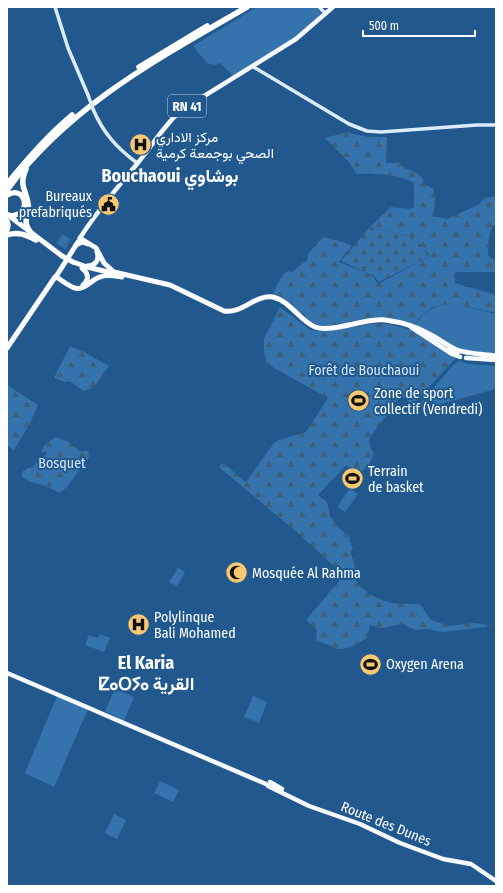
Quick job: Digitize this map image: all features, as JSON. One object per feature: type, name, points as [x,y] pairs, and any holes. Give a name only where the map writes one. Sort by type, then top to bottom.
[{"type":"highway","points":[[7,184],[21,166],[57,128],[79,109],[116,82],[240,7]]},
{"type":"highway","points":[[7,190],[29,163],[70,122],[117,85],[247,7]]},
{"type":"highway","points":[[29,163],[23,177],[23,186],[29,204],[26,223],[31,233]]},
{"type":"highway","points":[[7,176],[21,166]]},
{"type":"highway","points":[[7,195],[13,193],[18,194],[24,199],[25,207],[21,213],[7,216]]},
{"type":"highway","points":[[7,216],[61,257]]},
{"type":"highway","points":[[7,216],[36,240],[61,257],[82,267],[170,285],[220,309],[227,311],[237,310],[263,298],[274,297],[309,323],[318,327],[338,326],[377,320],[405,324],[426,332],[459,350],[496,358]]},
{"type":"highway","points":[[7,221],[7,230]]},
{"type":"highway","points":[[7,235],[22,234],[36,240]]},
{"type":"highway","points":[[81,237],[97,251],[98,257],[93,265],[82,267]]},
{"type":"highway","name":"RN 41","points":[[7,346],[81,237]]},
{"type":"highway","name":"RN 41","points":[[7,346],[81,237]]},
{"type":"highway","points":[[76,245],[81,242],[87,242],[98,250],[107,267],[114,272],[170,287],[227,314],[238,312],[262,301],[273,300],[316,329],[332,329],[375,322],[393,323],[411,327],[422,332],[463,355],[496,358]]},
{"type":"highway","points":[[49,285],[57,280],[63,280],[74,286],[82,286],[87,281],[87,273],[82,267]]},
{"type":"highway","points":[[56,275],[72,287],[78,289],[103,276],[125,276]]},
{"type":"main road","points":[[55,7],[68,48],[97,120],[107,135],[121,151],[137,163]]},
{"type":"main road","points":[[319,7],[326,13]]},
{"type":"main road","name":"RN 41","points":[[81,237],[96,215],[166,126],[180,111],[296,39],[333,7]]},
{"type":"main road","points":[[252,66],[349,124],[366,131],[381,132],[496,125]]},
{"type":"main road","points":[[426,332],[454,351],[463,355]]},
{"type":"main road","name":"Route des Dunes","points":[[7,672],[268,784],[311,804],[360,822],[398,841],[440,856],[471,862],[496,880]]},
{"type":"green space","points":[[257,7],[315,7],[322,14],[295,38],[233,76],[220,63],[214,65],[207,63],[193,46]]},
{"type":"green space","name":"Forêt de Bouchaoui","points":[[348,132],[363,136],[387,137],[386,163],[401,163],[405,169],[415,172],[420,176],[425,185],[433,188],[435,202],[433,216],[447,219],[478,205],[485,198],[496,196],[496,225],[493,225],[489,236],[488,256],[496,261],[496,272],[455,272],[455,283],[496,295],[496,313],[458,305],[441,305],[431,308],[418,319],[415,326],[370,318],[319,327],[305,319],[273,293],[282,276],[288,271],[293,272],[307,261],[308,254],[323,237],[352,246],[339,262],[372,275],[378,284],[430,256],[413,237],[370,227],[391,207],[410,209],[414,207],[414,183],[394,176],[357,174],[349,162],[325,138]]},
{"type":"green space","points":[[370,227],[415,238],[430,256],[379,282],[374,276],[341,261]]},
{"type":"green space","points":[[63,234],[71,240],[65,249],[56,243]]},
{"type":"green space","points":[[441,305],[458,305],[496,314],[496,354],[459,349],[415,326],[426,313]]},
{"type":"green space","name":"Forêt de Bouchaoui","points":[[280,307],[310,330],[319,331],[370,324],[388,324],[412,330],[456,358],[411,406],[401,395],[369,439],[370,447],[374,454],[369,464],[360,473],[346,465],[318,495],[327,502],[330,517],[341,530],[350,537],[353,548],[351,553],[355,565],[353,572],[358,583],[366,592],[376,598],[392,603],[420,604],[431,620],[449,626],[474,623],[494,626],[444,632],[426,629],[415,630],[403,624],[381,628],[370,625],[367,638],[347,648],[340,649],[316,641],[317,630],[306,620],[344,575],[299,534],[219,467],[223,463],[246,482],[274,443],[279,440],[306,432],[328,398],[267,364],[264,352],[264,339]]},
{"type":"green space","points":[[70,346],[109,366],[94,387],[84,391],[69,381],[65,382],[54,378]]},
{"type":"green space","points":[[460,361],[472,364],[496,366],[496,389],[425,408],[424,405],[420,404],[455,363]]},
{"type":"green space","points":[[7,385],[38,405],[30,423],[14,450],[7,446]]},
{"type":"green space","name":"Bosquet","points":[[55,437],[67,441],[80,451],[88,451],[89,457],[67,487],[60,493],[22,477],[22,472],[33,467],[36,462],[40,466],[47,452],[41,452],[44,446]]},
{"type":"green space","points":[[350,488],[358,494],[345,512],[337,507]]},
{"type":"green space","points":[[178,568],[185,572],[177,586],[169,582]]},
{"type":"green space","points":[[100,634],[110,638],[104,652],[85,645],[89,635],[98,638]]},
{"type":"green space","points":[[115,689],[134,697],[124,721],[105,711]]},
{"type":"green space","points":[[57,696],[88,709],[54,787],[25,773]]},
{"type":"green space","points":[[253,696],[267,702],[259,723],[244,717]]},
{"type":"green space","points":[[160,781],[179,790],[173,802],[154,793]]},
{"type":"green space","points":[[114,814],[126,820],[117,839],[105,833]]},
{"type":"tunnel","points":[[457,354],[469,356]]},
{"type":"place","name":"مركز الاداري الصحي بوجمعة كرمية","points":[[141,145]]},
{"type":"place","name":"Bureaux prefabriqués","points":[[108,204]]},
{"type":"place","name":"Zone de sport collectif (Vendredi)","points":[[359,401]]},
{"type":"place","name":"Terrain de basket","points":[[352,479]]},
{"type":"place","name":"Mosquée Al Rahma","points":[[237,573]]},
{"type":"place","name":"Polylinque Bali Mohamed","points":[[138,625]]},
{"type":"place","name":"Oxygen Arena","points":[[371,664]]},
{"type":"district","name":"Bouchaoui بوشاوي","points":[[170,176]]},
{"type":"district","name":"El Karia ⵇⴰⵔⵢⴰ القرية","points":[[146,673]]}]
